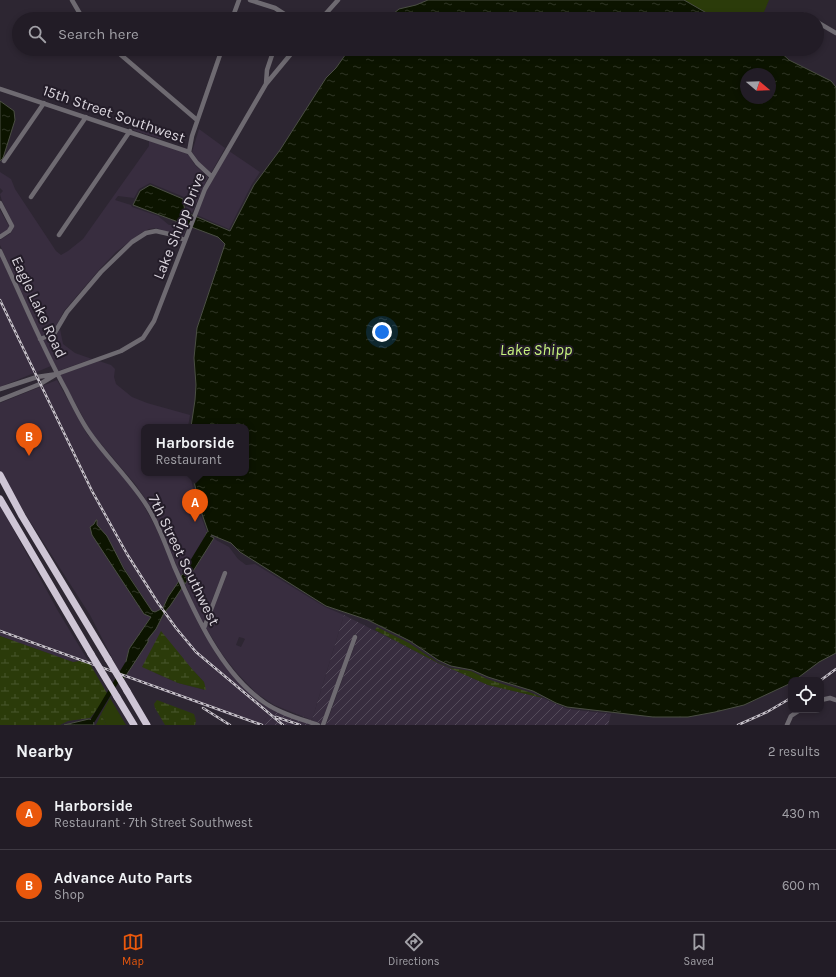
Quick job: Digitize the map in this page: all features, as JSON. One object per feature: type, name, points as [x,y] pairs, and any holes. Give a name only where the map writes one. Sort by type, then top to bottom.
[{"type":"highway","points":[[0,475],[22,516],[147,725]]},
{"type":"highway","points":[[0,499],[134,725]]},
{"type":"street","points":[[72,0],[78,12]]},
{"type":"street","points":[[234,12],[238,0]]},
{"type":"street","points":[[250,0],[275,8],[281,12]]},
{"type":"street","points":[[327,12],[338,0]]},
{"type":"street","points":[[824,26],[836,33]]},
{"type":"street","points":[[122,56],[198,120]]},
{"type":"street","points":[[189,152],[192,136],[219,56]]},
{"type":"street","points":[[266,84],[267,70],[272,56]]},
{"type":"street","name":"Lake Shipp Drive","points":[[57,374],[117,353],[143,338],[154,321],[196,210],[211,176],[266,84],[289,56]]},
{"type":"street","name":"15th Street Southwest","points":[[0,89],[130,131],[189,152],[199,166],[211,176]]},
{"type":"street","points":[[4,160],[44,103]]},
{"type":"street","points":[[32,198],[86,117]]},
{"type":"street","points":[[59,235],[130,131]]},
{"type":"street","points":[[0,203],[12,226],[9,231],[0,237]]},
{"type":"street","points":[[40,339],[54,334],[67,312],[100,272],[118,254],[142,235],[150,231],[160,231],[186,237]]},
{"type":"street","name":"Eagle Lake Road","points":[[0,251],[57,374]]},
{"type":"street","points":[[0,389],[37,377],[57,374]]},
{"type":"street","points":[[0,400],[40,384],[57,374]]},
{"type":"street","name":"7th Street Southwest","points":[[57,374],[89,433],[133,485],[146,505],[158,527],[187,595],[220,656],[234,674],[266,704],[280,711],[318,725]]},
{"type":"street","points":[[204,628],[225,573]]},
{"type":"street","points":[[323,725],[355,637]]},
{"type":"street","points":[[824,699],[830,698],[836,700]]},
{"type":"street","points":[[787,723],[791,716],[796,713]]},
{"type":"shaded area","points":[[137,118],[157,127],[161,131],[161,139],[133,130]]},
{"type":"shaded area","points":[[199,129],[225,148],[211,173],[199,162],[192,152]]},
{"type":"shaded area","points":[[149,140],[188,154],[195,165],[208,177],[192,213],[187,211],[184,197],[150,183],[139,189],[134,198],[118,196],[115,200],[158,216],[169,225],[181,225],[187,227],[183,237],[156,228],[149,229],[141,233],[116,252],[99,270],[64,311],[53,332],[41,336],[0,245],[0,240],[11,233],[14,226],[0,194],[3,191],[0,188],[0,172],[11,179],[15,189],[56,251],[61,255],[83,239],[149,146]]},
{"type":"shaded area","points":[[229,151],[260,172],[252,184],[229,229],[197,215],[207,190]]},
{"type":"shaded area","points":[[0,210],[9,226],[8,230],[0,234]]},
{"type":"shaded area","points":[[0,256],[51,366],[0,387]]},
{"type":"shaded area","points":[[60,329],[63,344],[75,353],[92,359],[58,371],[43,340],[55,336]]},
{"type":"shaded area","points":[[99,361],[111,365],[115,369],[114,377],[116,384],[132,397],[147,403],[190,415],[188,424],[141,424],[141,476],[191,476],[196,504],[207,532],[191,565],[181,576],[149,504],[135,484],[91,432],[60,375]]},
{"type":"shaded area","points":[[57,380],[87,434],[131,486],[144,506],[156,528],[179,581],[168,597],[163,608],[155,612],[152,611],[97,525],[97,522],[92,525],[92,535],[136,602],[151,617],[129,649],[124,670],[121,675],[90,615],[24,512],[0,470],[0,403]]},
{"type":"shaded area","points":[[0,505],[58,611],[90,664],[80,661],[73,662],[0,636]]},
{"type":"shaded area","points":[[214,538],[229,547],[238,559],[246,565],[255,564],[325,607],[344,615],[312,720],[274,705],[256,693],[236,672],[222,654],[206,628],[228,572],[224,570],[203,623],[185,584]],"holes":[[[239,637],[245,639],[241,647],[236,645]]]},
{"type":"shaded area","points":[[182,588],[201,629],[218,657],[245,689],[271,709],[262,725],[234,717],[124,677],[148,642],[148,639],[156,629],[164,613]],"holes":[[[192,669],[204,682],[205,690],[178,683],[155,673]]]},
{"type":"shaded area","points":[[344,615],[438,663],[488,685],[543,698],[567,709],[611,714],[608,725],[326,725],[358,636],[354,634],[321,724],[274,705],[312,720]]},
{"type":"shaded area","points":[[271,709],[312,725],[262,725]]},
{"type":"green space","points":[[684,0],[769,0],[764,12],[705,12]]},
{"type":"green space","points":[[377,627],[409,643],[437,662],[450,668],[471,671],[487,679],[532,693],[543,698],[488,685],[438,663],[375,630]]},
{"type":"green space","points":[[161,631],[204,682],[206,690],[178,683],[142,667]]},
{"type":"green space","points":[[0,636],[73,662],[80,661],[90,664],[108,695],[90,718],[68,721],[60,725],[0,725]]},
{"type":"green space","points":[[110,698],[126,725],[106,725],[101,714]]},
{"type":"green space","points":[[157,700],[194,714],[196,721],[195,725],[165,725],[155,708],[154,704]]},
{"type":"green space","points":[[101,714],[106,725],[96,725]]},
{"type":"water","points":[[428,0],[684,0],[705,12],[395,12],[399,9],[416,5]]},
{"type":"water","name":"Lake Shipp","points":[[344,56],[785,56],[789,60],[831,81],[836,87],[836,653],[819,662],[799,677],[788,677],[788,684],[744,705],[715,712],[688,717],[653,717],[567,707],[533,691],[488,677],[472,670],[451,666],[438,660],[410,641],[368,620],[326,606],[240,552],[231,543],[209,534],[201,511],[193,476],[249,476],[249,424],[191,424],[196,385],[194,358],[197,328],[225,244],[218,237],[133,205],[140,191],[150,185],[183,199],[185,212],[230,231],[254,185],[280,150],[326,78],[336,68]]},
{"type":"water","points":[[0,101],[14,111],[15,120],[3,158],[0,161]]},
{"type":"water","points":[[96,520],[97,525],[107,536],[124,569],[152,611],[155,612],[163,608],[168,597],[179,581],[182,588],[164,613],[156,629],[148,639],[148,642],[123,680],[120,676],[124,670],[129,649],[151,617],[144,614],[92,535],[90,527]]},
{"type":"water","points":[[207,532],[208,535],[214,538],[185,584],[181,576],[191,565]]},
{"type":"water","points":[[89,719],[93,720],[94,725],[64,725]]},
{"type":"waterway","points":[[186,572],[209,534]]},
{"type":"waterway","points":[[93,720],[127,664]]},
{"type":"railway","points":[[0,300],[92,491],[127,554],[158,603],[196,652],[283,725]]},
{"type":"railway","points":[[0,631],[262,725]]},
{"type":"railway","points":[[824,678],[836,669]]},
{"type":"railway","points":[[738,725],[767,712],[788,700]]},
{"type":"railway","points":[[203,708],[230,725]]},
{"type":"railway","points":[[276,717],[300,725]]},
{"type":"place","name":"Advance Auto Parts","points":[[29,456]]},
{"type":"place","name":"Harborside","points":[[195,522]]}]
